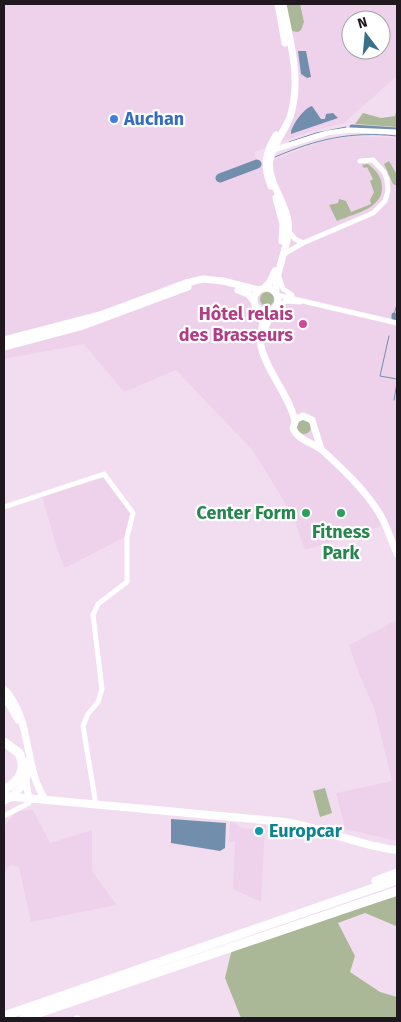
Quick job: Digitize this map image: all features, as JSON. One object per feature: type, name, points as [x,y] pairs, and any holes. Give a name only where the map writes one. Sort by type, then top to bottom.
[{"type":"highway","points":[[4,742],[19,753],[22,767],[17,781],[4,789]]},
{"type":"highway","points":[[335,900],[397,872]]},
{"type":"highway","points":[[4,1016],[397,880]]},
{"type":"highway","points":[[24,1018],[397,891]]},
{"type":"main road","points":[[6,798],[45,799],[285,822],[312,826],[374,846],[397,850]]},
{"type":"street","points":[[254,301],[262,289],[270,282],[283,230],[279,206],[266,175],[265,164],[268,149],[287,110],[291,90],[289,60],[278,4]]},
{"type":"street","points":[[283,4],[296,79],[294,103],[289,119],[270,158],[270,172],[286,209],[288,231],[278,274],[274,309],[264,338],[266,352],[292,402],[303,416],[312,420],[321,449]]},
{"type":"street","points":[[273,150],[334,132],[372,130],[397,132]]},
{"type":"street","points":[[284,254],[303,242],[373,213],[385,201],[388,190],[384,172],[373,160],[360,161]]},
{"type":"street","points":[[288,231],[295,239],[303,242]]},
{"type":"street","points":[[278,274],[281,286],[287,293],[315,302]]},
{"type":"street","points":[[4,340],[100,315],[186,283],[204,279],[262,289],[397,323]]},
{"type":"street","points":[[4,347],[83,326],[187,287],[204,284],[222,285],[244,292],[254,301],[256,307],[262,311],[264,318],[260,337],[262,352],[289,404],[295,421],[294,432],[321,449],[358,485],[382,518],[397,554]]},
{"type":"street","points":[[262,311],[274,309],[286,301],[315,302]]},
{"type":"street","points":[[295,421],[303,416]]},
{"type":"street","points":[[302,437],[311,435],[314,429]]},
{"type":"street","points":[[4,506],[104,474],[133,513],[127,528],[127,582],[98,604],[93,615],[102,688],[98,702],[88,714],[83,726],[96,805]]},
{"type":"street","points":[[4,689],[15,703],[23,724],[37,788],[45,799]]},
{"type":"street","points":[[4,700],[9,704],[19,722],[29,774],[26,782],[6,798]]},
{"type":"street","points":[[26,782],[30,799]]},
{"type":"street","points":[[4,816],[29,803],[37,788]]},
{"type":"shaded area","points":[[4,4],[397,4],[397,76],[344,123],[303,134],[254,152],[259,165],[320,142],[352,136],[397,138],[397,563],[382,526],[305,550],[292,514],[253,451],[176,370],[124,392],[84,344],[4,359]]},
{"type":"shaded area","points":[[106,477],[131,514],[125,537],[65,568],[58,552],[42,496]]},
{"type":"shaded area","points":[[397,620],[397,841],[345,829],[336,793],[392,781],[374,707],[359,674],[349,645]]},
{"type":"shaded area","points":[[33,810],[50,843],[92,830],[92,871],[117,905],[31,922],[19,867],[10,865],[4,871],[4,826],[17,811]]},
{"type":"shaded area","points":[[230,822],[235,823],[241,828],[252,829],[265,824],[261,902],[233,889],[235,842],[229,842]]},
{"type":"green space","points":[[283,4],[300,4],[304,22],[301,30],[298,32],[292,31],[289,27]]},
{"type":"green space","points":[[397,108],[397,127],[355,124],[363,113],[381,118],[395,116]]},
{"type":"green space","points":[[389,161],[397,175],[397,186],[393,184],[384,164]]},
{"type":"green space","points":[[368,164],[376,171],[382,183],[378,201],[366,210],[337,221],[329,205],[338,203],[339,199],[346,201],[351,212],[371,204],[370,200],[374,192],[370,181],[373,179],[367,167],[364,168],[362,165]]},
{"type":"green space","points":[[264,292],[270,292],[274,299],[270,306],[264,306],[260,302],[260,296]]},
{"type":"green space","points":[[304,420],[309,422],[311,427],[309,432],[304,434],[299,432],[297,427],[299,422]]},
{"type":"green space","points":[[325,788],[332,813],[320,817],[313,791]]},
{"type":"green space","points":[[397,896],[397,929],[396,926],[365,913],[338,923],[355,956],[350,972],[380,992],[397,997],[397,1018],[241,1018],[225,978],[232,949]]},
{"type":"water","points":[[298,51],[306,51],[311,77],[307,78],[301,74]]},
{"type":"water","points":[[312,106],[321,119],[325,119],[326,114],[333,113],[338,118],[291,134],[298,118]]},
{"type":"water","points":[[171,819],[226,823],[225,848],[220,851],[171,843]]},
{"type":"waterway","points":[[289,142],[316,133],[346,127]]},
{"type":"waterway","points":[[352,127],[397,130]]},
{"type":"waterway","points":[[275,157],[305,145],[334,138],[364,135],[397,136]]},
{"type":"waterway","points":[[220,178],[257,164]]},
{"type":"waterway","points":[[394,315],[397,304]]},
{"type":"waterway","points":[[389,336],[380,376],[397,379]]},
{"type":"waterway","points":[[394,400],[397,383]]},
{"type":"place","name":"Auchan","points":[[114,119]]},
{"type":"place","name":"Hôtel relais des Brasseurs","points":[[303,324]]},
{"type":"place","name":"Center Form","points":[[306,513]]},
{"type":"place","name":"Fitness Park","points":[[341,513]]},
{"type":"place","name":"Europcar","points":[[259,831]]}]
